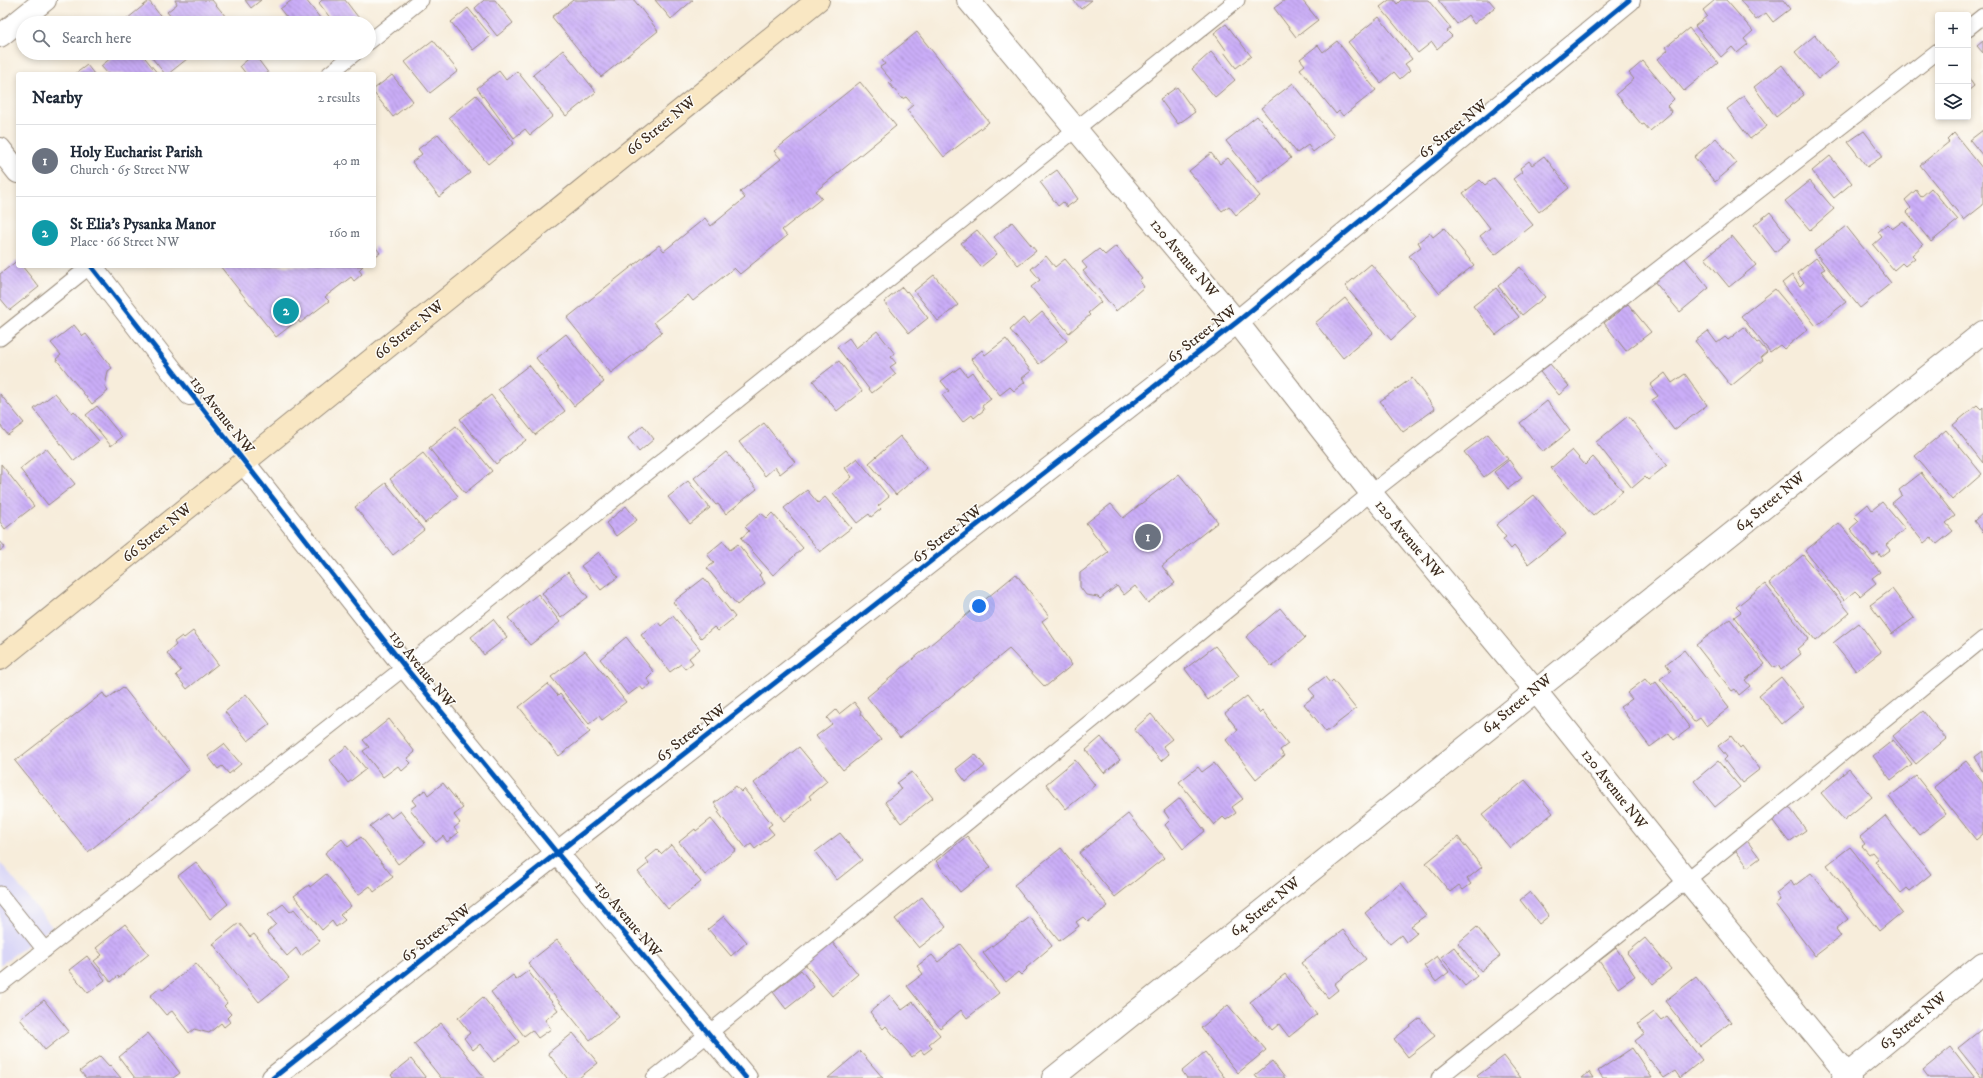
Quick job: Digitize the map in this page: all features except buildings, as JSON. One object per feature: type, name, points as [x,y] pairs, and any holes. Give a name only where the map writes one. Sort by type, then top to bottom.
[{"type":"main road","name":"66 Street NW","points":[[0,659],[818,0]]},
{"type":"street","points":[[25,16],[45,0]]},
{"type":"street","name":"120 Avenue NW","points":[[968,0],[1237,322],[1371,493],[1535,690],[1846,1077]]},
{"type":"street","name":"65 Street NW","points":[[273,1078],[557,853],[1237,322],[1629,0]]},
{"type":"street","points":[[0,36],[16,23]]},
{"type":"street","points":[[0,149],[16,169]]},
{"type":"street","name":"119 Avenue NW","points":[[92,268],[190,394]]},
{"type":"street","name":"64 Street NW","points":[[1053,1078],[1983,332]]},
{"type":"street","name":"119 Avenue NW","points":[[244,463],[405,667],[557,853],[746,1078]]},
{"type":"street","name":"63 Street NW","points":[[1846,1077],[1983,963]]},
{"type":"lane","points":[[376,36],[421,0]]},
{"type":"lane","points":[[0,985],[405,667],[1237,0]]},
{"type":"lane","points":[[1971,26],[1983,16]]},
{"type":"lane","points":[[654,1078],[708,1032],[1371,493],[1935,53]]},
{"type":"lane","points":[[331,72],[346,60]]},
{"type":"lane","points":[[0,338],[88,268]]},
{"type":"lane","points":[[1439,1078],[1687,880],[1983,639]]},
{"type":"lane","points":[[0,894],[45,950]]},
{"type":"shaded area","points":[[0,862],[52,927],[0,965]]},
{"type":"cycle path","points":[[273,1078],[557,853],[1237,322],[1629,0]]},
{"type":"cycle path","points":[[93,268],[405,667],[557,853],[746,1078]]},
{"type":"place","name":"St Elia's Pysanka Manor","points":[[286,311]]},
{"type":"place","name":"Holy Eucharist Parish","points":[[1148,537]]}]
